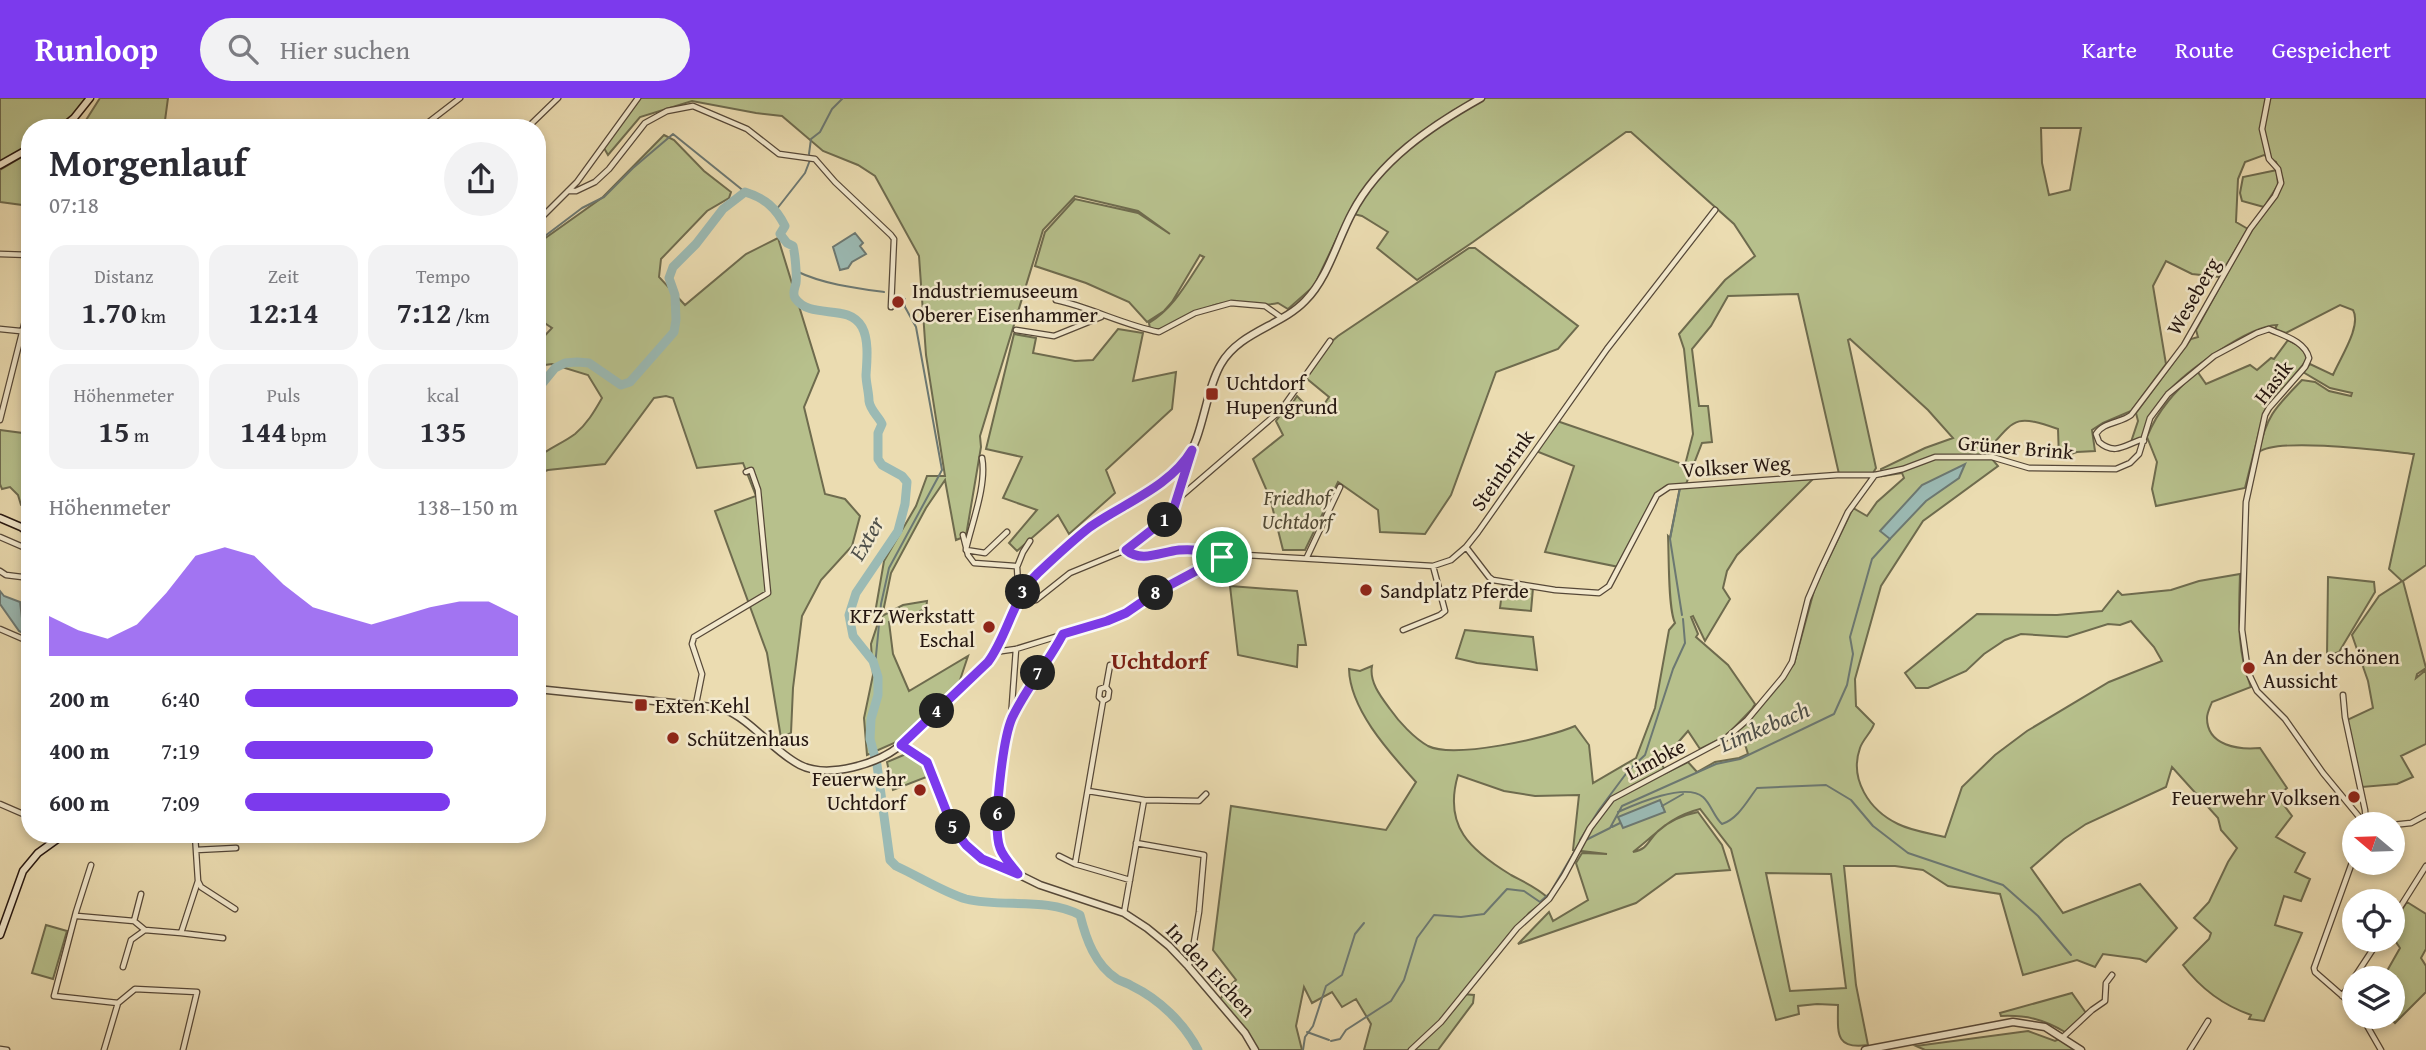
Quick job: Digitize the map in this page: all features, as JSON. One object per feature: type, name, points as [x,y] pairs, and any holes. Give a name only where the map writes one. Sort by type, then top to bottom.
[{"type":"street","points":[[77,119],[90,98]]},
{"type":"street","points":[[433,119],[460,98]]},
{"type":"street","points":[[536,119],[558,98]]},
{"type":"street","points":[[546,213],[587,169],[638,98]]},
{"type":"street","points":[[1019,601],[1036,600],[1070,573],[1126,550],[1172,514],[1210,391],[1222,362],[1243,341],[1296,310],[1312,293],[1352,214],[1377,175],[1436,123],[1480,98]]},
{"type":"street","name":"Weseberg","points":[[2144,441],[2140,440],[2116,450],[2099,442],[2096,434],[2100,428],[2131,415],[2175,358],[2250,229],[2275,196],[2281,183],[2278,169],[2269,159],[2262,129],[2268,98]]},
{"type":"street","points":[[568,191],[576,191],[595,182],[609,169],[645,123],[667,110],[693,106],[741,126],[779,153],[815,159],[894,239],[891,307]]},
{"type":"street","points":[[0,166],[21,153]]},
{"type":"street","name":"Steinbrink","points":[[1433,566],[1451,560],[1466,547],[1609,346],[1715,211]]},
{"type":"street","points":[[0,254],[21,255]]},
{"type":"street","points":[[1056,300],[1159,332],[1195,313],[1231,303],[1265,306],[1282,318]]},
{"type":"street","points":[[1016,330],[1055,336],[1102,316]]},
{"type":"street","points":[[0,329],[21,331]]},
{"type":"street","name":"Hasik","points":[[2144,441],[2150,418],[2168,394],[2196,370],[2232,347],[2269,329],[2300,344],[2308,352],[2309,358],[2305,367],[2265,415],[2246,502],[2242,630],[2248,671],[2257,691],[2285,719],[2323,773],[2356,812]]},
{"type":"street","points":[[0,420],[21,335]]},
{"type":"street","points":[[1177,499],[1286,406],[1330,341]]},
{"type":"street","name":"Grüner Brink","points":[[1875,475],[1903,469],[1935,457],[1992,457],[2029,468],[2116,469],[2130,463],[2139,454],[2144,441]]},
{"type":"street","points":[[546,691],[722,708],[737,714],[792,760],[818,772],[834,771],[882,756],[901,745],[979,671],[995,652],[1031,580],[1089,528],[1161,482],[1186,460],[1192,450]]},
{"type":"street","points":[[966,550],[984,467],[982,458]]},
{"type":"street","points":[[696,704],[702,674],[692,644],[694,636],[768,593],[758,490],[751,470],[746,472]]},
{"type":"street","name":"Volkser Weg","points":[[1466,547],[1493,580],[1555,590],[1599,593],[1609,586],[1655,499],[1665,488],[1837,475],[1875,475]]},
{"type":"street","name":"Limbke","points":[[1411,1050],[1441,1021],[1517,928],[1549,899],[1590,828],[1612,799],[1725,740],[1747,720],[1783,677],[1792,662],[1808,599],[1821,569],[1848,512],[1875,475]]},
{"type":"street","points":[[1307,557],[1340,487]]},
{"type":"street","points":[[0,518],[21,527]]},
{"type":"street","points":[[966,550],[985,552],[1007,532]]},
{"type":"street","points":[[963,535],[970,559],[978,565],[1009,564],[1017,567]]},
{"type":"street","points":[[0,537],[21,546]]},
{"type":"street","points":[[1019,601],[1017,567],[1030,541]]},
{"type":"street","points":[[1126,550],[1138,556],[1179,550],[1213,552],[1222,557]]},
{"type":"street","points":[[995,652],[1016,649],[1107,621],[1126,613],[1155,593],[1222,557],[1236,553],[1433,566],[1444,611],[1403,630]]},
{"type":"street","points":[[0,571],[6,575],[21,577]]},
{"type":"street","points":[[0,629],[21,638]]},
{"type":"street","points":[[1011,721],[1063,634]]},
{"type":"street","points":[[1016,649],[1011,721],[1003,762],[997,833],[1000,848],[1018,874]]},
{"type":"street","points":[[1075,864],[1103,701],[1108,698],[1109,691],[1106,687],[1110,665]]},
{"type":"street","points":[[2343,695],[2344,717],[2365,812]]},
{"type":"street","name":"In den Eichen","points":[[901,745],[927,762],[953,828],[966,845],[982,859],[1040,886],[1124,913],[1161,939],[1188,966],[1245,1033],[1255,1050]]},
{"type":"street","points":[[1088,791],[1144,800],[1199,801],[1206,794]]},
{"type":"street","points":[[1124,913],[1144,800]]},
{"type":"street","points":[[0,804],[21,813]]},
{"type":"street","points":[[2405,824],[2426,815]]},
{"type":"street","points":[[0,935],[23,871],[38,853],[52,843]]},
{"type":"street","points":[[181,933],[198,881],[196,843]]},
{"type":"street","points":[[1136,843],[1204,856],[1199,912],[1188,966]]},
{"type":"street","points":[[196,850],[236,848]]},
{"type":"street","points":[[1059,856],[1075,864],[1130,880]]},
{"type":"street","points":[[91,865],[54,996],[118,1003]]},
{"type":"street","points":[[2405,899],[2426,866]]},
{"type":"street","points":[[2342,996],[2315,972],[2314,968],[2348,875]]},
{"type":"street","points":[[198,881],[201,887],[235,909]]},
{"type":"street","points":[[134,921],[141,894]]},
{"type":"street","points":[[77,916],[134,921],[145,930],[223,938]]},
{"type":"street","points":[[123,967],[131,940],[145,930]]},
{"type":"street","points":[[2062,1038],[2105,1001],[2106,983],[2112,975]]},
{"type":"street","points":[[104,1050],[118,1003],[135,989],[197,992],[183,1050]]},
{"type":"street","points":[[1865,1050],[2013,1021],[2045,1027],[2081,1050]]},
{"type":"street","points":[[2190,1050],[2208,1021]]},
{"type":"street","points":[[2369,1029],[2381,1050]]},
{"type":"street","points":[[0,1049],[7,1050]]},
{"type":"green space","points":[[0,98],[86,98],[68,119],[21,119],[21,150],[0,162]]},
{"type":"green space","points":[[100,98],[168,98],[165,119],[87,119]]},
{"type":"green space","points":[[639,98],[2426,98],[2426,565],[2403,581],[2426,668],[2417,674],[2416,678],[2426,670],[2426,744],[2401,756],[2413,777],[2397,784],[2362,787],[2347,720],[2373,708],[2368,681],[2352,635],[2379,596],[2402,581],[2389,569],[2414,454],[2309,445],[2270,448],[2259,452],[2269,420],[2302,380],[2315,382],[2329,391],[2351,396],[2352,393],[2330,388],[2303,372],[2310,364],[2333,375],[2355,325],[2353,310],[2340,305],[2286,333],[2275,329],[2277,325],[2265,327],[2234,341],[2175,385],[2155,409],[2143,437],[2131,442],[2138,421],[2136,413],[2191,339],[2198,337],[2196,330],[2250,232],[2279,192],[2283,180],[2276,162],[2264,155],[2245,162],[2238,179],[2236,222],[2248,229],[2219,277],[2192,274],[2166,261],[2153,286],[2166,364],[2131,411],[2092,430],[2095,451],[2077,452],[2059,458],[2058,429],[2032,421],[2017,422],[2010,426],[1986,452],[1998,466],[1923,521],[1881,586],[1855,679],[1856,706],[1874,724],[1861,745],[1857,760],[1857,771],[1864,792],[1878,811],[1898,824],[1945,837],[1962,787],[1995,755],[2027,731],[2109,682],[2162,661],[2154,647],[2131,621],[2120,625],[2108,624],[2067,637],[2021,634],[2005,640],[1984,654],[1966,671],[1928,688],[1916,688],[1905,673],[1977,614],[2057,615],[2102,611],[2118,591],[2122,595],[2171,590],[2199,581],[2240,574],[2241,645],[2251,687],[2212,702],[2207,716],[2208,727],[2212,735],[2226,744],[2260,748],[2287,788],[2277,796],[2292,816],[2276,837],[2305,853],[2295,872],[2310,879],[2301,901],[2284,896],[2275,925],[2302,933],[2264,1021],[2249,1019],[2251,1015],[2213,995],[2197,982],[2183,965],[2209,939],[2211,933],[2194,918],[2209,902],[2237,848],[2221,830],[2218,818],[2172,767],[2166,787],[2086,824],[2031,868],[2063,913],[2140,884],[2177,928],[2146,962],[2103,954],[2095,967],[2077,960],[2023,975],[2000,894],[1948,886],[1923,870],[1895,866],[1844,866],[1856,985],[1868,1045],[1857,1046],[1849,1045],[1840,1037],[1838,1005],[1798,1006],[1799,1014],[1776,1020],[1731,849],[1700,809],[1668,823],[1698,812],[1722,845],[1730,870],[1676,874],[1636,903],[1518,944],[1549,912],[1553,921],[1588,900],[1576,863],[1582,853],[1607,854],[1573,850],[1579,795],[1535,796],[1504,791],[1458,775],[1454,809],[1457,822],[1472,846],[1496,866],[1548,898],[1529,913],[1461,994],[1474,995],[1473,1003],[1438,1050],[1364,1050],[1371,1024],[1356,999],[1342,1007],[1332,992],[1312,1003],[1304,987],[1296,1026],[1302,1050],[1257,1050],[1220,999],[1236,980],[1213,950],[1231,806],[1386,830],[1416,782],[1364,715],[1356,700],[1349,669],[1360,671],[1372,666],[1372,678],[1383,699],[1412,734],[1428,746],[1458,750],[1479,749],[1544,736],[1575,726],[1589,745],[1593,783],[1636,758],[1655,708],[1669,630],[1675,623],[1670,595],[1668,536],[1670,538],[1680,487],[1813,479],[1737,555],[1727,571],[1723,588],[1730,599],[1705,641],[1693,616],[1691,617],[1698,634],[1696,637],[1728,665],[1755,704],[1726,736],[1700,749],[1688,731],[1661,762],[1666,773],[1688,762],[1697,772],[1715,762],[1739,758],[1748,754],[1744,741],[1746,736],[1737,732],[1794,664],[1815,587],[1853,508],[1867,516],[1877,502],[1904,478],[1902,473],[1882,476],[1881,469],[1953,438],[1928,410],[1850,339],[1848,340],[1876,468],[1873,473],[1839,474],[1798,294],[1728,296],[1711,326],[1692,349],[1699,406],[1708,406],[1712,442],[1702,443],[1686,484],[1666,486],[1656,494],[1619,567],[1545,552],[1574,466],[1536,451],[1557,421],[1685,465],[1693,434],[1684,349],[1679,334],[1725,280],[1755,256],[1734,224],[1631,132],[1626,132],[1417,280],[1377,248],[1388,232],[1362,216],[1349,213],[1314,286],[1288,309],[1278,303],[1221,304],[1157,329],[1150,329],[1149,323],[1164,311],[1147,322],[1129,302],[1086,283],[1035,266],[1045,232],[1075,199],[1138,213],[1170,234],[1138,211],[1075,196],[1043,230],[980,436],[981,447],[966,536],[956,540],[945,480],[926,508],[891,573],[883,612],[875,613],[884,561],[916,506],[927,476],[945,476],[926,355],[919,256],[875,176],[858,165],[823,151],[782,116],[692,101],[640,117],[608,155],[604,148]],"holes":[[[2041,128],[2081,128],[2070,190],[2049,195],[2042,163]],[[1200,255],[1204,257],[1186,285],[1173,302],[1164,311]],[[1657,832],[1645,847],[1633,852]],[[1766,873],[1831,874],[1846,988],[1790,991]]]},
{"type":"green space","points":[[664,135],[674,140],[704,171],[731,192],[729,198],[707,211],[661,259],[659,277],[685,305],[746,254],[778,238],[819,371],[804,407],[825,494],[845,499],[860,516],[852,546],[821,580],[802,616],[793,688],[791,733],[781,738],[767,653],[715,511],[756,496],[743,463],[697,468],[673,398],[666,396],[654,398],[605,464],[546,471],[546,451],[579,430],[602,398],[588,375],[552,364],[546,365],[546,334],[552,328],[546,324],[546,238],[603,197]]},
{"type":"green space","points":[[21,157],[21,205],[0,202],[0,170]]},
{"type":"green space","points":[[2277,170],[2278,185],[2264,207],[2242,201],[2240,193],[2243,177]]},
{"type":"green space","name":"Friedhof Uchtdorf","points":[[1469,248],[1475,248],[1578,326],[1558,349],[1496,372],[1451,495],[1425,534],[1380,532],[1378,510],[1338,482],[1305,550],[1283,550],[1270,498],[1253,459],[1283,435],[1276,421],[1286,408],[1288,410],[1297,396],[1316,416],[1329,397],[1306,378],[1330,343]]},
{"type":"green space","points":[[1118,329],[1143,333],[1133,381],[1176,372],[1172,409],[1106,470],[1115,493],[1069,534],[1058,515],[1017,551],[1009,543],[1037,510],[1003,498],[1022,457],[986,449],[1014,334],[1036,338],[1033,353],[1075,361],[1093,360]]},
{"type":"green space","points":[[2288,340],[2300,346],[2307,356],[2306,361],[2264,412],[2245,488],[2156,506],[2152,489],[2157,462],[2147,437],[2168,401],[2197,371],[2206,384],[2250,365],[2257,370],[2271,358],[2274,359]]},
{"type":"green space","points":[[0,430],[21,433],[21,505],[18,495],[10,487],[2,489]]},
{"type":"green space","points":[[2328,577],[2374,582],[2375,592],[2339,652],[2327,656]]},
{"type":"green space","points":[[1503,584],[1533,588],[1531,611],[1500,608]]},
{"type":"green space","points":[[1230,586],[1297,591],[1306,645],[1298,645],[1297,667],[1238,655]]},
{"type":"green space","points":[[927,601],[926,609],[889,622],[893,654],[909,691],[968,656],[958,686],[901,740],[867,755],[864,718],[873,675],[871,644],[880,617],[903,605]]},
{"type":"green space","points":[[1465,630],[1533,637],[1537,670],[1456,658]]},
{"type":"green space","points":[[906,754],[923,766],[929,776],[893,790],[887,762]]},
{"type":"green space","points":[[2407,902],[2426,914],[2426,949],[2421,958],[2426,966],[2426,992],[2405,1013],[2405,966],[2390,966],[2398,952],[2405,952]]},
{"type":"green space","points":[[46,925],[67,931],[53,979],[32,973]]},
{"type":"green space","points":[[2072,993],[2086,1013],[2065,1032],[2034,1019],[2001,1016],[2000,1013]]},
{"type":"green space","points":[[2028,1031],[2055,1041],[2059,1039],[2075,1050],[1925,1050],[1916,1046]]},
{"type":"water","points":[[855,233],[863,243],[860,246],[866,254],[852,262],[848,268],[840,270],[833,247]]},
{"type":"water","points":[[1965,464],[1959,478],[1926,501],[1890,539],[1880,531],[1922,485]]},
{"type":"water","points":[[0,591],[4,596],[20,602],[21,632],[19,631],[0,604]]},
{"type":"water","points":[[1660,800],[1665,812],[1623,828],[1618,817]]},
{"type":"waterway","points":[[809,154],[811,139],[820,132],[832,109],[843,98]]},
{"type":"waterway","points":[[546,235],[582,208],[604,197],[673,134],[745,192]]},
{"type":"waterway","points":[[776,210],[805,173],[810,160]]},
{"type":"waterway","name":"Exter","points":[[546,379],[555,368],[565,363],[577,362],[589,363],[621,385],[630,382],[674,332],[675,295],[669,278],[673,267],[696,244],[723,209],[745,192],[758,197],[774,209],[785,226],[780,234],[793,246],[795,298],[810,309],[848,315],[862,327],[867,344],[866,378],[869,401],[882,424],[878,433],[878,459],[882,465],[902,476],[907,482],[898,531],[856,593],[849,615],[853,636],[873,661],[878,677],[878,695],[871,719],[870,739],[877,765],[890,860],[896,866],[966,899],[1053,906],[1080,915],[1097,959],[1109,973],[1161,1005],[1186,1030],[1198,1050]]},
{"type":"waterway","points":[[796,271],[828,282],[884,292]]},
{"type":"waterway","points":[[875,666],[881,604],[889,568],[942,470],[916,327],[905,307],[905,299],[895,296]]},
{"type":"waterway","points":[[1680,488],[1670,539],[1682,615]]},
{"type":"waterway","name":"Limkebach","points":[[1586,840],[1610,828],[1622,806],[1716,764],[1740,759],[1834,714],[1847,685],[1853,654],[1850,637],[1872,559],[1890,539]]},
{"type":"waterway","points":[[1580,840],[1628,771],[1645,755],[1673,669],[1685,643],[1683,619]]},
{"type":"waterway","points":[[1618,812],[1660,796],[1695,793],[1706,800],[1722,824],[1737,814],[1757,788],[1826,785],[1851,800],[1873,826],[1908,853],[2003,885],[2038,916],[2071,955]]},
{"type":"waterway","points":[[1662,806],[1683,794]]},
{"type":"waterway","name":"Limkebach","points":[[1612,827],[1620,823]]},
{"type":"waterway","name":"Limkebach","points":[[1331,1041],[1340,1039],[1346,1030],[1391,1001],[1404,980],[1417,938],[1434,915],[1461,917],[1484,914],[1507,889],[1524,891],[1540,902],[1550,893],[1580,842]]},
{"type":"waterway","name":"Limkebach","points":[[1303,1050],[1305,1037],[1313,1026],[1326,986],[1342,975],[1355,934],[1364,923]]},
{"type":"waterway","points":[[1307,1032],[1329,1040]]},
{"type":"place","name":"Industriemuseeum Oberer Eisenhammer","points":[[898,302]]},
{"type":"place","name":"Uchtdorf Hupengrund","points":[[1212,394]]},
{"type":"place","name":"Sandplatz Pferde","points":[[1366,590]]},
{"type":"place","name":"KFZ Werkstatt Eschal","points":[[989,627]]},
{"type":"place","name":"An der schönen Aussicht","points":[[2249,668]]},
{"type":"place","name":"Exten Kehl","points":[[641,705]]},
{"type":"place","name":"Schützenhaus","points":[[673,738]]},
{"type":"place","name":"Feuerwehr Uchtdorf","points":[[920,790]]},
{"type":"place","name":"Feuerwehr Volksen","points":[[2354,797]]},
{"type":"district","name":"Uchtdorf","points":[[1159,660]]},
{"type":"route","points":[[1192,450],[1172,514],[1126,550],[1138,556],[1179,550],[1213,552],[1222,557],[1155,593],[1126,613],[1063,634],[1021,702],[1011,721],[1006,740],[997,833],[1000,848],[1018,874],[982,859],[973,852],[953,828],[927,762],[901,745],[988,662],[1031,580],[1089,528],[1161,482],[1186,460],[1192,450]]}]
